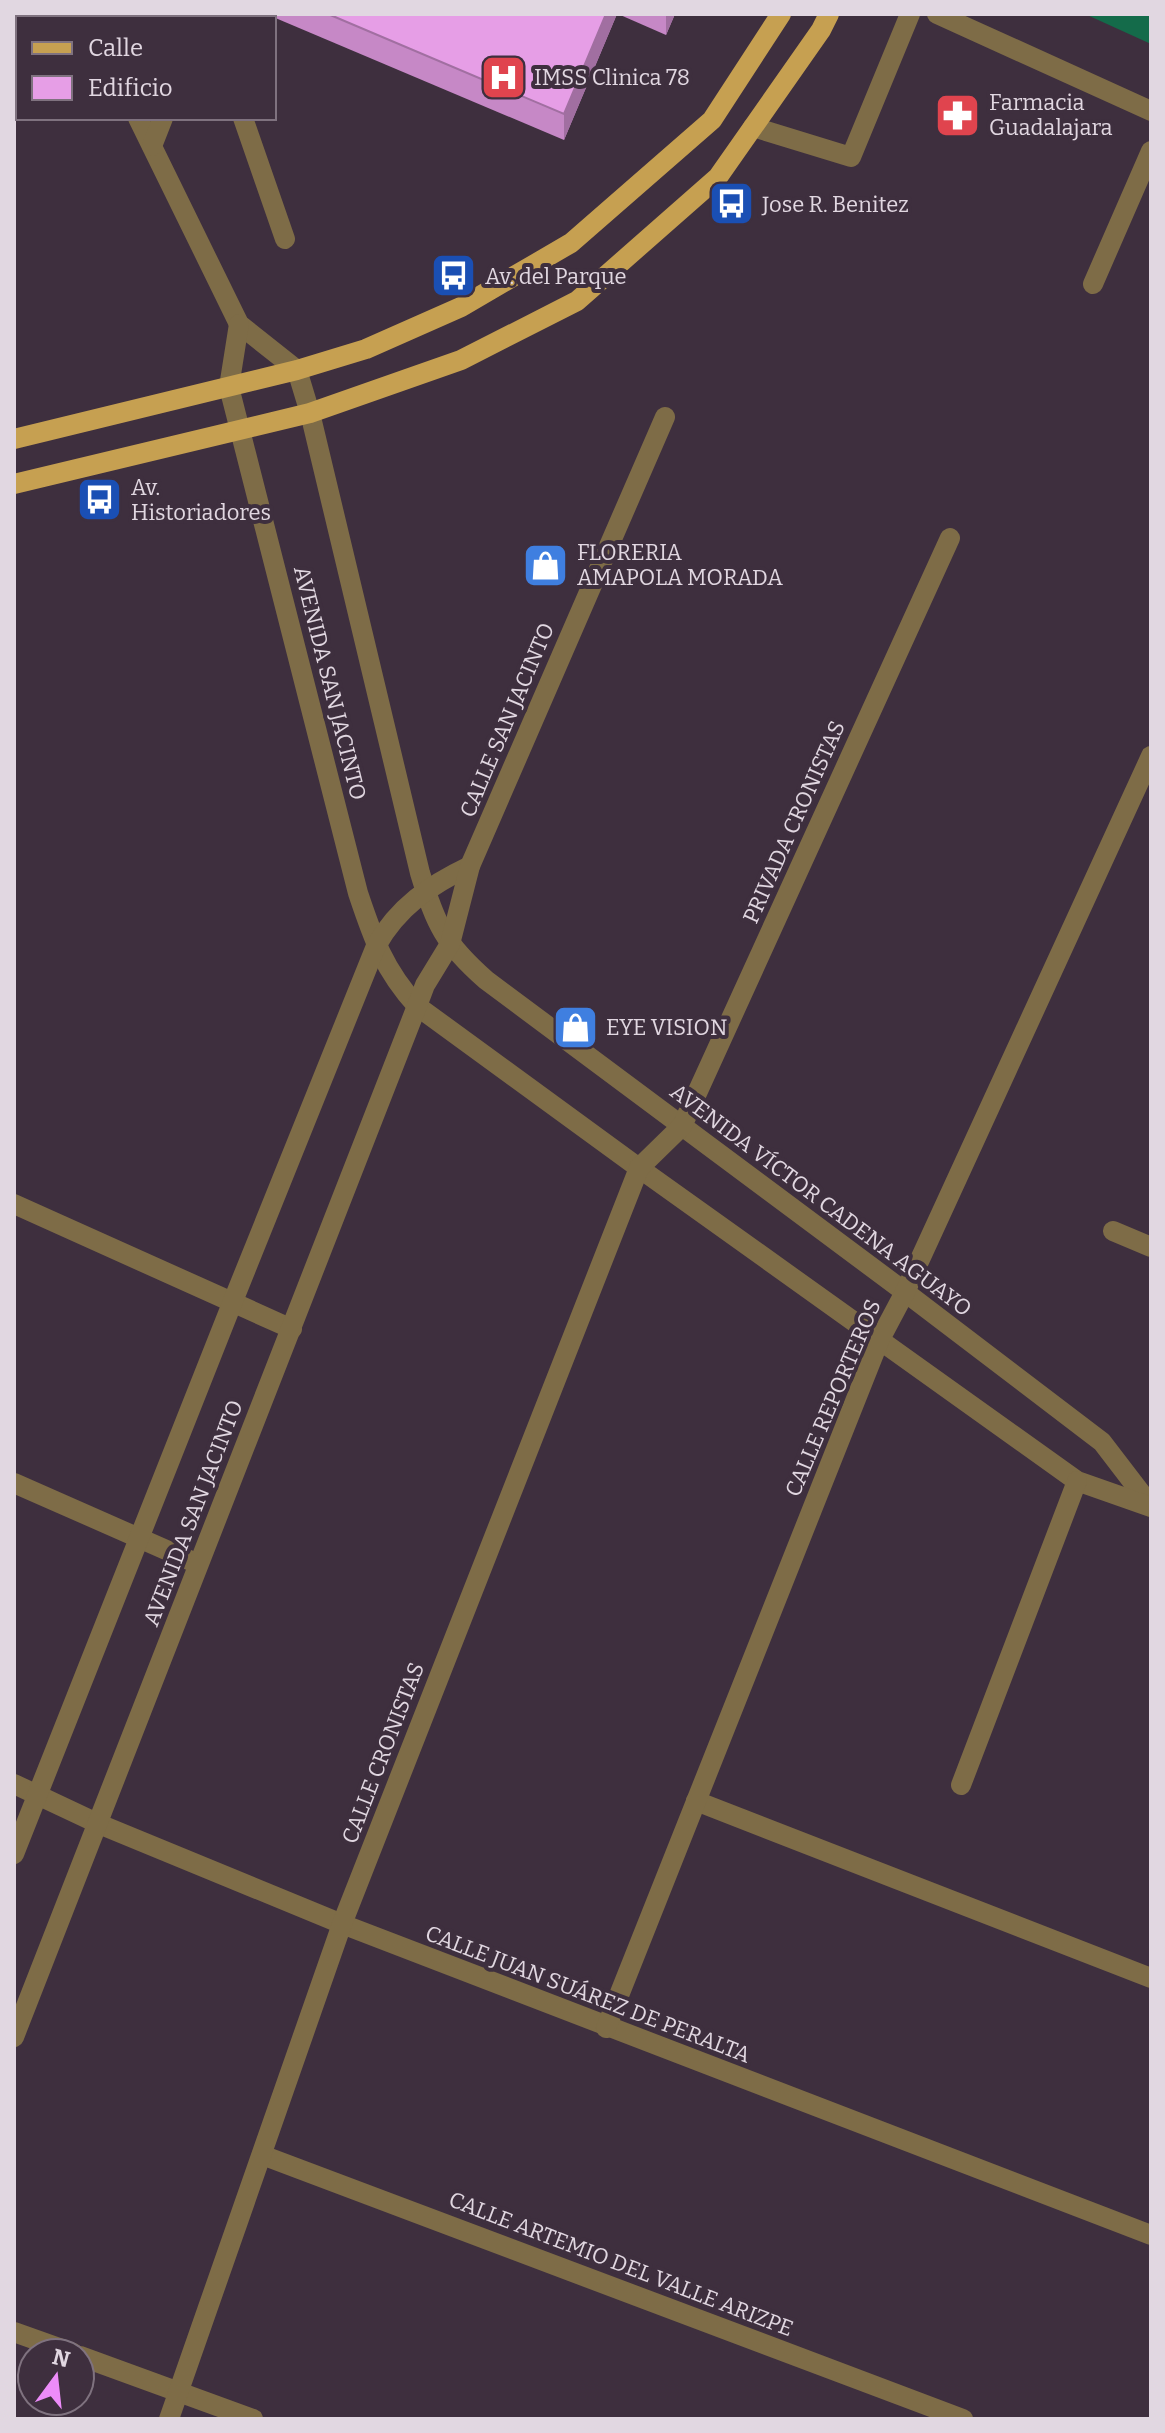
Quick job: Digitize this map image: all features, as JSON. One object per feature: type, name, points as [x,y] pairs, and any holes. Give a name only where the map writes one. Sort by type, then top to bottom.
[{"type":"main road","points":[[14,439],[297,370],[366,349],[461,307],[571,243],[712,120],[781,14]]},
{"type":"main road","points":[[14,484],[310,413],[461,360],[577,301],[718,177],[829,14]]},
{"type":"street","points":[[753,127],[851,157],[910,14]]},
{"type":"street","points":[[937,14],[1151,111]]},
{"type":"street","points":[[139,120],[239,324],[297,370]]},
{"type":"street","points":[[152,146],[162,120]]},
{"type":"street","points":[[244,120],[285,239]]},
{"type":"street","points":[[1093,284],[1151,151]]},
{"type":"street","points":[[229,387],[239,324]]},
{"type":"street","name":"AVENIDA SAN JACINTO","points":[[14,2037],[425,985],[450,944],[438,925],[426,891],[297,370]]},
{"type":"street","name":"AVENIDA SAN JACINTO","points":[[229,387],[358,893],[376,946],[403,991],[417,1006]]},
{"type":"street","name":"CALLE SAN JACINTO","points":[[450,944],[470,866],[665,417]]},
{"type":"street","name":"PRIVADA CRONISTAS","points":[[682,1126],[950,538]]},
{"type":"street","name":"CALLE REPORTEROS","points":[[606,2028],[879,1341],[905,1292],[1151,756]]},
{"type":"street","points":[[426,891],[470,866]]},
{"type":"street","name":"AVENIDA SAN JACINTO","points":[[14,1854],[376,946],[392,921],[426,891]]},
{"type":"street","name":"AVENIDA VÍCTOR CADENA AGUAYO","points":[[450,944],[486,980],[1102,1442],[1151,1506]]},
{"type":"street","name":"AVENIDA VÍCTOR CADENA AGUAYO","points":[[417,1006],[1077,1481],[1151,1506]]},
{"type":"street","name":"CALLE CRONISTAS","points":[[169,2419],[342,1924],[639,1168],[682,1126]]},
{"type":"street","points":[[14,1204],[292,1329]]},
{"type":"street","points":[[1113,1231],[1151,1247]]},
{"type":"street","points":[[961,1785],[1077,1481]]},
{"type":"street","points":[[14,1483],[198,1564]]},
{"type":"street","name":"CALLE JUAN SUÁREZ DE PERALTA","points":[[14,1784],[99,1824],[342,1924],[1151,2235]]},
{"type":"street","points":[[696,1801],[1151,1978]]},
{"type":"street","name":"CALLE ARTEMIO DEL VALLE ARIZPE","points":[[262,2155],[963,2419]]},
{"type":"street","points":[[96,2362],[253,2419]]},
{"type":"green space","points":[[1085,14],[1151,14],[1151,44]]},
{"type":"building","name":"IMSS Clinica 78","points":[[328,14],[606,14],[564,114]]},
{"type":"place","name":"IMSS Clinica 78","points":[[503,77]]},
{"type":"place","name":"Farmacia Guadalajara","points":[[958,115]]},
{"type":"place","name":"Jose R. Benitez","points":[[731,204]]},
{"type":"place","name":"Av. del Parque","points":[[454,276]]},
{"type":"place","name":"Av. Historiadores","points":[[100,500]]},
{"type":"place","name":"FLORERIA AMAPOLA MORADA","points":[[546,565]]},
{"type":"place","name":"EYE VISION","points":[[575,1027]]}]
